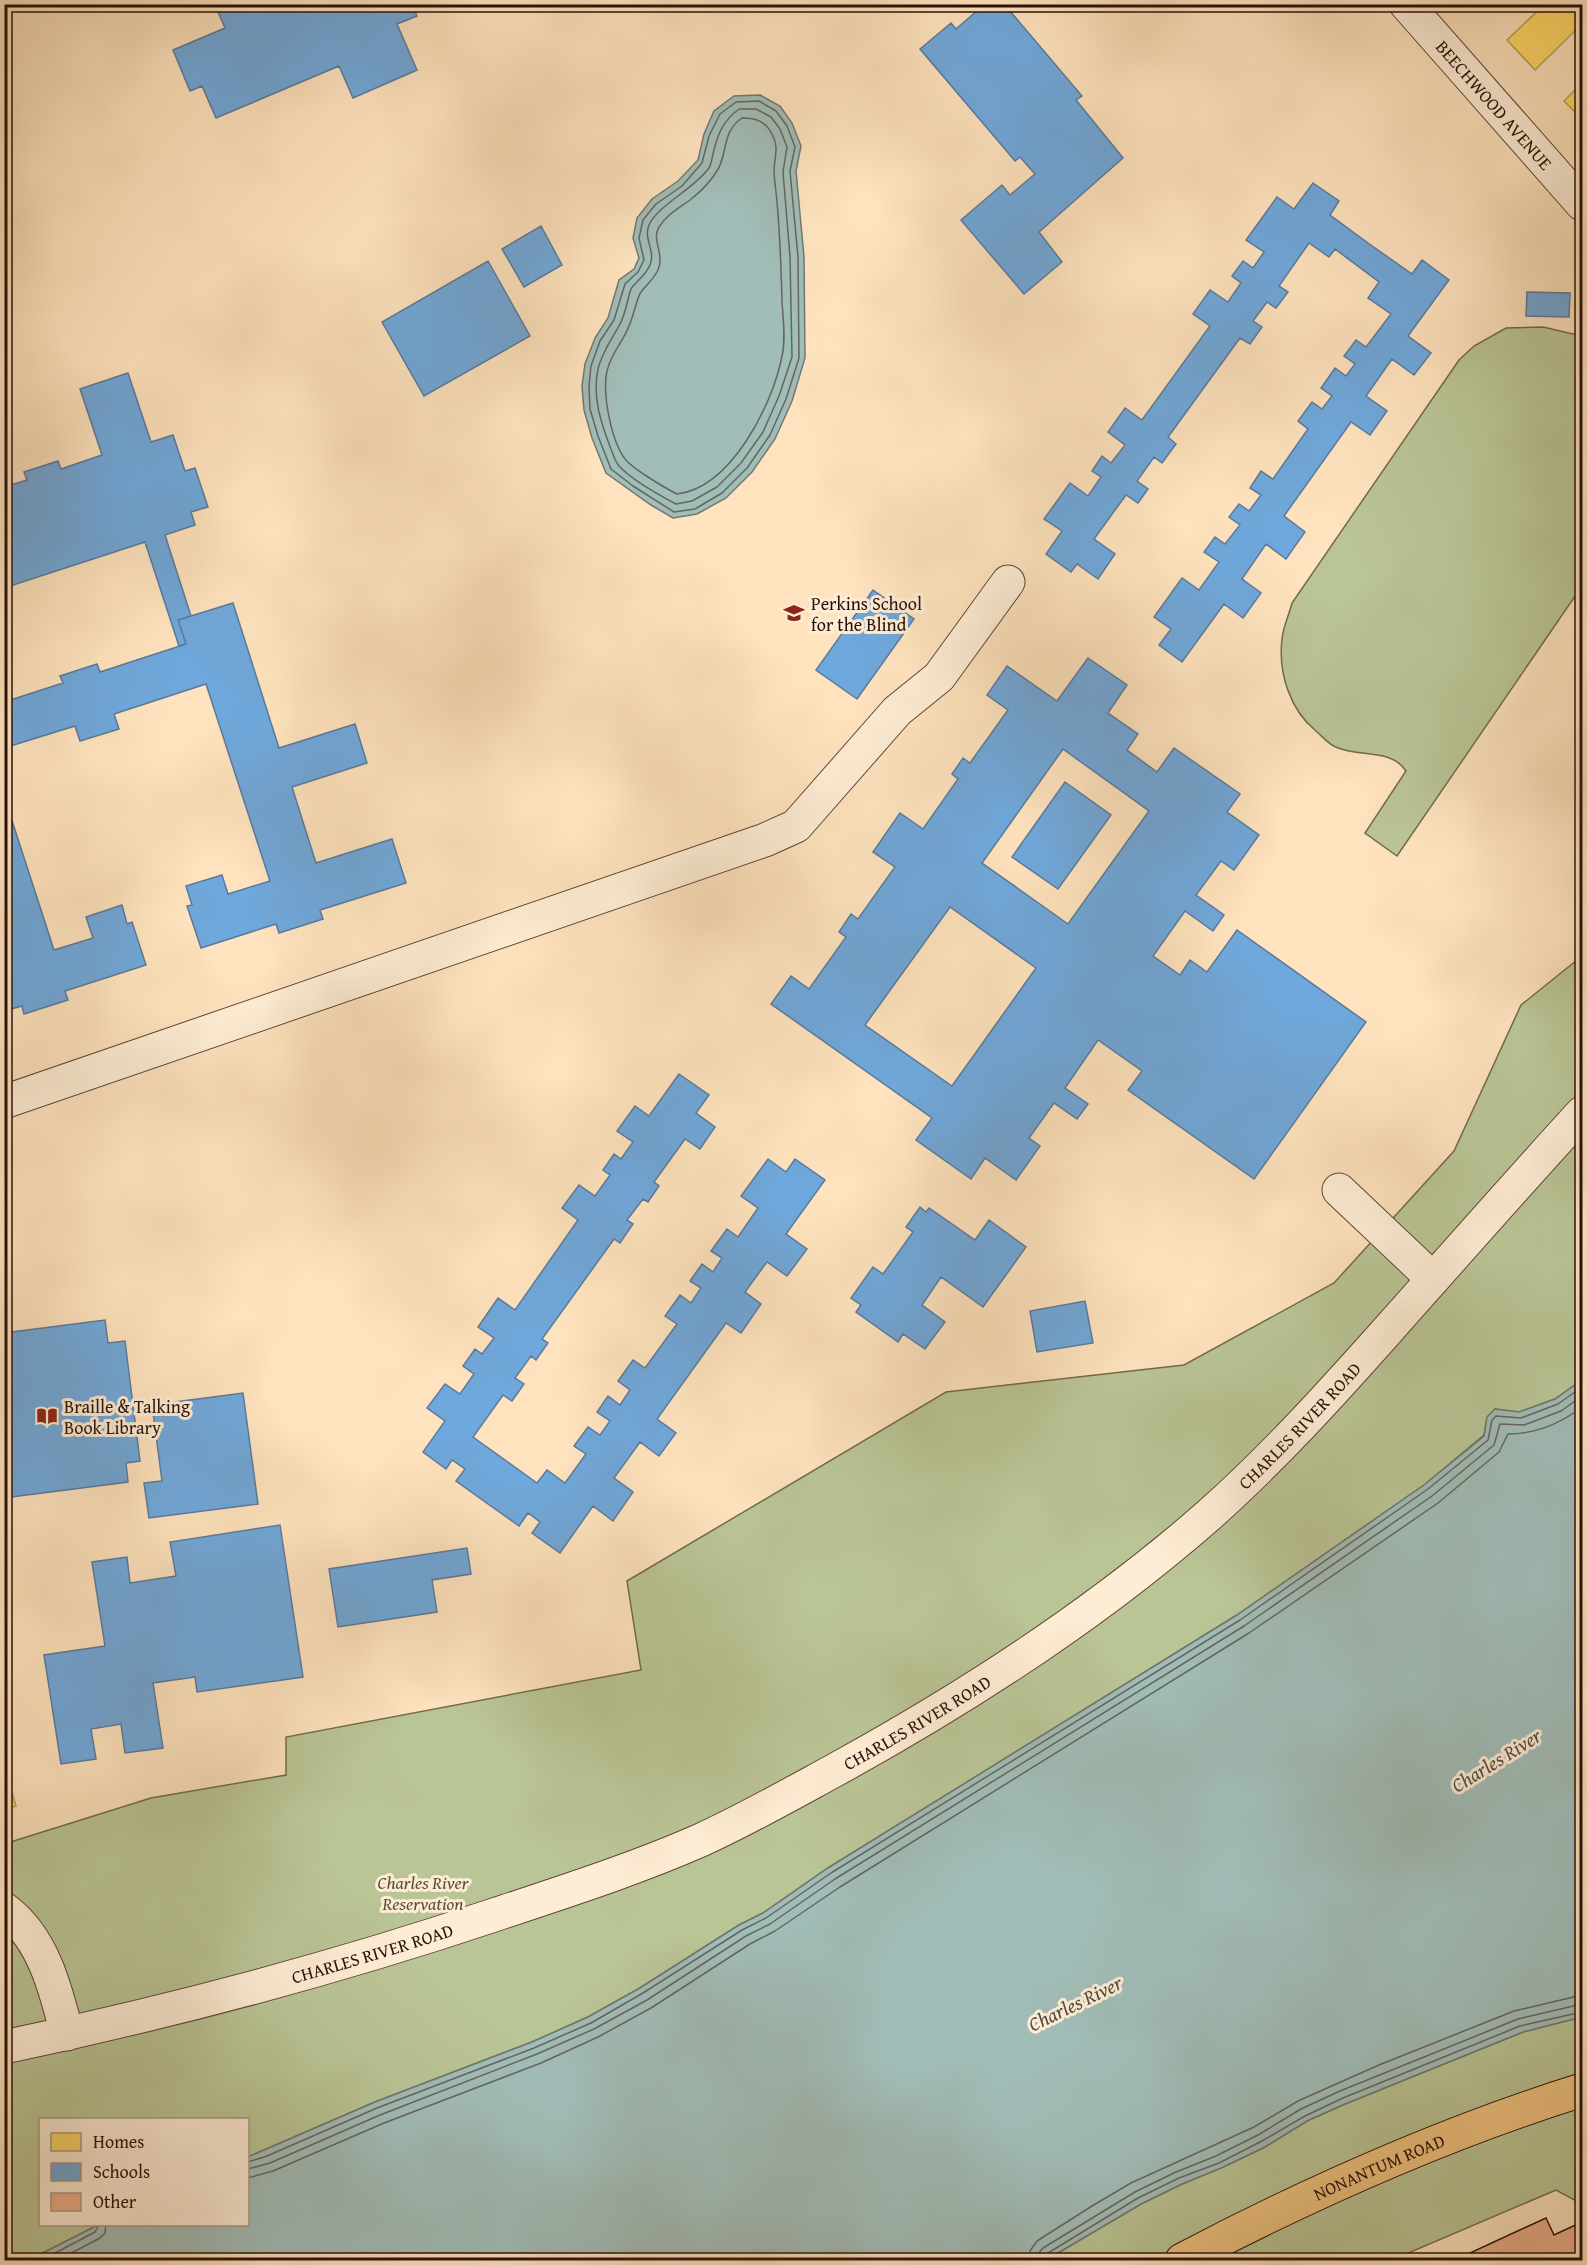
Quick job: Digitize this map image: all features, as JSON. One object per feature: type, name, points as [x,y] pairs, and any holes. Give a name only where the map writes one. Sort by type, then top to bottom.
[{"type":"main road","name":"NONANTUM ROAD","points":[[1182,2260],[1286,2209],[1413,2152],[1582,2090]]},
{"type":"street","name":"BEECHWOOD AVENUE","points":[[1406,4],[1582,204]]},
{"type":"street","points":[[4,1102],[765,840],[796,826],[897,711],[939,676],[1008,582]]},
{"type":"street","name":"CHARLES RIVER ROAD","points":[[4,2047],[217,1997],[337,1964],[581,1886],[702,1839],[770,1806],[913,1727],[1039,1647],[1144,1568],[1202,1520],[1306,1422],[1582,1113]]},
{"type":"street","points":[[1339,1190],[1433,1279]]},
{"type":"street","points":[[4,1909],[17,1918],[37,1947],[54,1983],[67,2034]]},
{"type":"green space","points":[[1543,327],[1582,336],[1582,586],[1397,856],[1365,833],[1406,771],[1393,759],[1335,747],[1299,713],[1284,678],[1281,652],[1284,630],[1292,603],[1459,360],[1474,346],[1506,328]]},
{"type":"green space","name":"Charles River Reservation","points":[[1582,956],[1582,1380],[1555,1399],[1519,1412],[1495,1409],[1487,1417],[1484,1435],[1424,1485],[1237,1615],[828,1868],[763,1913],[739,1925],[640,1988],[588,2017],[532,2042],[375,2102],[249,2157],[249,2118],[39,2118],[39,2226],[96,2226],[29,2260],[5,2260],[4,1844],[151,1798],[286,1775],[286,1737],[641,1670],[627,1581],[946,1392],[1184,1365],[1334,1283],[1454,1151],[1521,1005]]},
{"type":"green space","points":[[1582,2017],[1582,2204],[1556,2190],[1392,2260],[1046,2260],[1141,2204],[1265,2147],[1307,2121],[1523,2032]]},
{"type":"water","points":[[760,95],[780,106],[792,123],[801,146],[796,171],[804,257],[805,358],[792,401],[775,439],[752,472],[726,498],[697,514],[673,518],[606,473],[584,410],[582,386],[585,364],[595,338],[608,318],[619,280],[634,269],[639,258],[633,238],[637,218],[652,199],[678,181],[698,160],[704,134],[714,111],[734,96]]},
{"type":"water","name":"Charles River","points":[[1582,1380],[1582,2017],[1523,2032],[1307,2121],[1265,2147],[1141,2204],[1046,2260],[29,2260],[96,2226],[249,2226],[249,2157],[375,2102],[532,2042],[588,2017],[640,1988],[739,1925],[763,1913],[828,1868],[1237,1615],[1424,1485],[1484,1436],[1487,1417],[1495,1409],[1519,1412],[1555,1399]]},
{"type":"building: Homes","points":[[1545,4],[1582,4],[1582,24],[1535,70],[1507,40]]},
{"type":"building: Homes","points":[[1582,83],[1582,119],[1564,101]]},
{"type":"building: Homes","points":[[4,1775],[7,1775],[16,1806],[4,1810]]},
{"type":"building: Schools","points":[[205,4],[412,4],[417,16],[397,24],[417,70],[353,98],[339,66],[216,118],[202,86],[190,91],[173,50],[225,28],[215,5],[206,9]]},
{"type":"building: Schools","points":[[985,4],[1004,4],[1082,96],[1076,100],[1123,158],[1039,232],[1062,262],[1024,294],[961,220],[1002,185],[1010,195],[1035,174],[1020,157],[1015,161],[920,49],[951,23],[956,29]]},
{"type":"building: Schools","points":[[1313,183],[1339,201],[1330,215],[1368,243],[1412,274],[1422,260],[1449,280],[1408,336],[1431,353],[1414,375],[1392,359],[1366,396],[1387,411],[1370,435],[1351,422],[1284,516],[1305,532],[1286,559],[1266,544],[1242,579],[1261,593],[1243,618],[1224,604],[1182,662],[1159,645],[1171,629],[1154,617],[1182,578],[1199,590],[1219,562],[1204,552],[1215,537],[1225,544],[1240,525],[1229,517],[1239,504],[1249,511],[1261,495],[1250,488],[1261,471],[1273,479],[1308,429],[1298,421],[1312,402],[1322,409],[1332,396],[1321,388],[1335,368],[1346,376],[1355,364],[1344,356],[1356,340],[1366,347],[1391,314],[1368,298],[1379,282],[1335,249],[1329,257],[1309,243],[1279,286],[1288,292],[1276,308],[1267,302],[1253,321],[1262,327],[1250,344],[1240,338],[1168,437],[1176,444],[1162,463],[1154,457],[1137,481],[1148,489],[1138,503],[1126,495],[1094,539],[1115,554],[1098,579],[1077,564],[1071,572],[1046,554],[1062,531],[1044,519],[1070,483],[1088,496],[1101,477],[1092,471],[1102,456],[1111,463],[1125,445],[1108,432],[1125,408],[1142,420],[1210,326],[1193,314],[1210,290],[1228,302],[1241,283],[1232,276],[1243,261],[1253,268],[1264,252],[1246,240],[1277,197],[1294,209]]},
{"type":"building: Schools","points":[[541,226],[562,265],[524,287],[502,249]]},
{"type":"building: Schools","points":[[488,261],[530,336],[424,396],[382,322]]},
{"type":"building: Schools","points":[[1527,292],[1570,293],[1569,317],[1526,316]]},
{"type":"building: Schools","points":[[128,373],[151,442],[173,435],[185,471],[195,468],[208,507],[191,512],[195,525],[165,535],[191,616],[178,620],[186,644],[179,646],[145,542],[4,588],[4,487],[27,480],[24,472],[58,461],[61,469],[102,455],[80,389]]},
{"type":"building: Schools","points":[[873,590],[914,619],[857,699],[816,670]]},
{"type":"building: Schools","points":[[233,603],[279,748],[355,724],[367,763],[292,787],[316,863],[392,839],[406,883],[320,910],[323,919],[279,933],[276,924],[201,948],[187,906],[192,905],[186,886],[222,875],[228,894],[270,881],[206,684],[114,714],[119,729],[80,741],[75,726],[4,748],[4,702],[63,683],[60,676],[97,664],[100,672],[186,644],[178,620]]},
{"type":"building: Schools","points":[[1088,658],[1127,685],[1108,713],[1138,734],[1127,750],[1157,772],[1174,748],[1240,794],[1227,812],[1259,835],[1234,870],[1221,861],[1196,895],[1224,915],[1213,931],[1185,911],[1153,956],[1180,975],[1190,960],[1207,972],[1237,930],[1366,1022],[1254,1179],[1128,1090],[1142,1071],[1098,1040],[1065,1088],[1088,1104],[1077,1119],[1054,1103],[1029,1138],[1040,1146],[1016,1180],[985,1158],[971,1179],[916,1140],[932,1118],[771,1004],[791,976],[809,989],[846,937],[839,932],[851,914],[858,919],[895,867],[873,852],[900,813],[923,829],[958,779],[952,774],[963,758],[970,763],[1008,710],[987,695],[1007,666],[1057,701]],"holes":[[[1063,749],[1149,811],[1068,924],[982,863]],[[950,907],[1036,968],[952,1086],[865,1025]]]},
{"type":"building: Schools","points":[[1065,782],[1111,815],[1058,889],[1012,857]]},
{"type":"building: Schools","points":[[4,796],[54,950],[93,938],[86,917],[122,905],[127,924],[132,922],[146,965],[65,991],[68,1000],[24,1014],[22,1006],[4,1011],[4,963],[7,963],[4,953]]},
{"type":"building: Schools","points":[[679,1074],[709,1095],[696,1113],[715,1127],[700,1149],[685,1139],[654,1182],[659,1186],[648,1202],[643,1199],[627,1220],[633,1224],[620,1243],[614,1239],[542,1339],[548,1343],[536,1360],[531,1356],[515,1378],[524,1384],[512,1401],[503,1395],[473,1437],[537,1483],[547,1470],[565,1483],[586,1454],[574,1446],[588,1427],[600,1435],[610,1421],[597,1412],[608,1396],[620,1405],[630,1390],[618,1381],[633,1360],[645,1368],[677,1324],[665,1316],[680,1295],[691,1303],[701,1288],[690,1281],[702,1264],[713,1272],[722,1258],[711,1251],[727,1229],[738,1237],[758,1208],[741,1196],[768,1159],[786,1172],[795,1159],[825,1180],[786,1234],[807,1249],[787,1276],[767,1262],[745,1292],[761,1304],[741,1333],[726,1323],[657,1419],[676,1433],[659,1456],[640,1442],[614,1478],[633,1492],[613,1521],[593,1506],[560,1553],[532,1533],[540,1522],[528,1513],[519,1526],[456,1481],[465,1469],[452,1460],[446,1469],[423,1452],[445,1421],[427,1408],[445,1384],[460,1394],[474,1374],[463,1366],[475,1349],[482,1354],[494,1338],[478,1327],[498,1298],[515,1310],[578,1220],[562,1208],[579,1185],[595,1196],[610,1175],[603,1170],[614,1154],[621,1159],[633,1142],[617,1131],[635,1106],[649,1116]]},
{"type":"building: Schools","points":[[920,1207],[926,1212],[929,1208],[975,1240],[989,1220],[1026,1247],[983,1307],[941,1277],[922,1305],[945,1322],[925,1349],[903,1334],[898,1342],[856,1312],[861,1305],[851,1298],[873,1267],[883,1274],[913,1232],[906,1227]]},
{"type":"building: Schools","points":[[1085,1301],[1093,1343],[1037,1352],[1030,1311]]},
{"type":"building: Schools","points":[[105,1320],[108,1343],[125,1341],[140,1461],[126,1463],[128,1482],[4,1498],[4,1333]]},
{"type":"building: Schools","points":[[243,1393],[258,1504],[149,1518],[144,1483],[162,1481],[152,1405]]},
{"type":"building: Schools","points":[[280,1525],[303,1677],[197,1692],[195,1677],[153,1683],[163,1748],[125,1753],[121,1724],[91,1729],[96,1759],[61,1764],[44,1655],[105,1646],[92,1562],[127,1557],[130,1583],[176,1576],[170,1542]]},
{"type":"building: Schools","points":[[467,1548],[471,1574],[432,1580],[437,1612],[338,1627],[329,1569]]},
{"type":"building: Other","points":[[1546,2218],[1554,2235],[1582,2222],[1582,2260],[1560,2260],[1557,2253],[1541,2260],[1460,2260],[1459,2258]]},
{"type":"place","name":"Perkins School for the Blind","points":[[794,613]]},
{"type":"place","name":"Braille & Talking Book Library","points":[[47,1416]]}]
